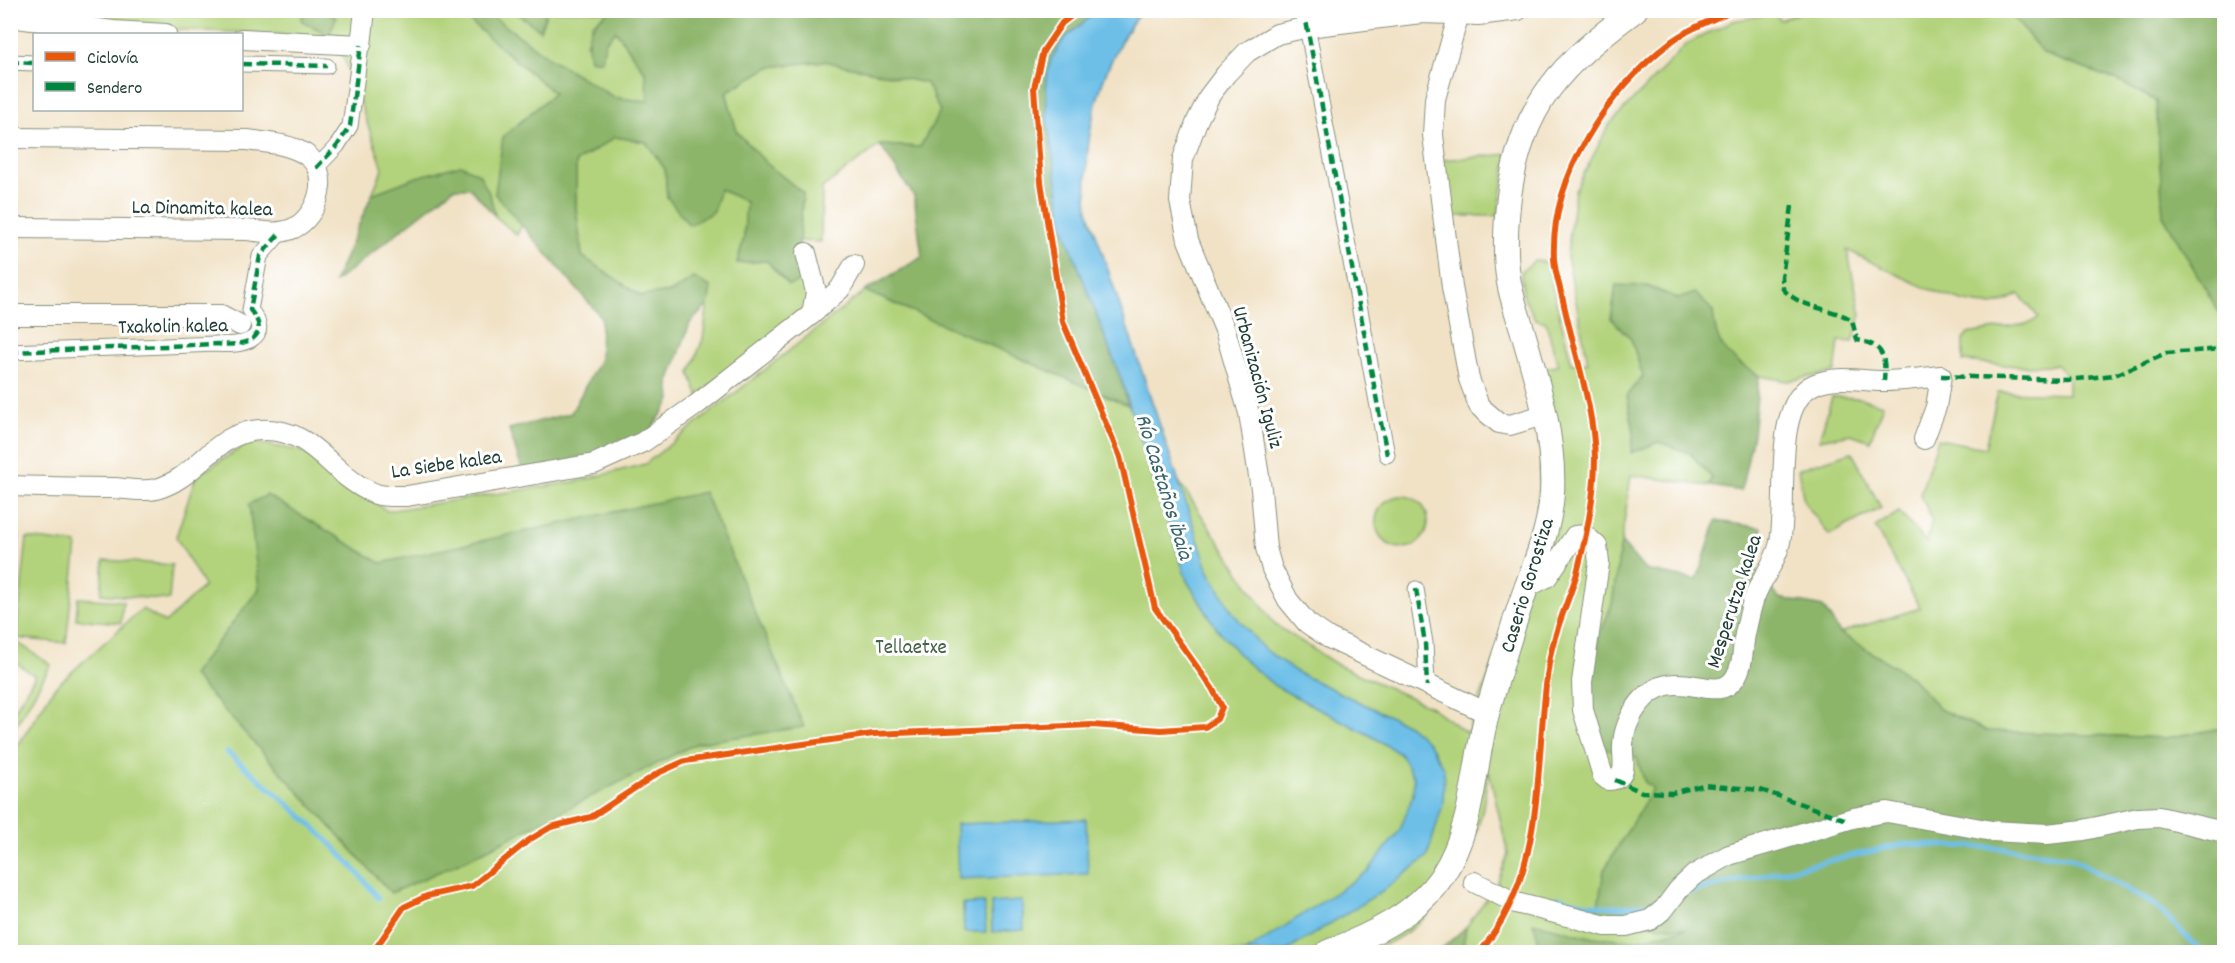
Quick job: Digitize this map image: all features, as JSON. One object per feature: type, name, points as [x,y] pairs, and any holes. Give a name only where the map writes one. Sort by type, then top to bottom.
[{"type":"street","points":[[10,138],[247,140],[285,145],[308,156],[316,168],[337,146],[350,126],[365,10]]},
{"type":"street","name":"Urbanización Iguliz","points":[[1487,713],[1329,638],[1307,623],[1278,585],[1266,549],[1261,489],[1249,413],[1225,330],[1188,240],[1180,201],[1183,159],[1197,121],[1210,95],[1247,52],[1277,34],[1306,19],[1518,10]]},
{"type":"street","name":"Caserio Gorostiza","points":[[1328,952],[1370,936],[1399,918],[1428,894],[1441,878],[1453,857],[1467,821],[1487,713],[1546,529],[1552,492],[1550,454],[1538,384],[1508,277],[1505,224],[1520,143],[1534,110],[1556,79],[1590,43],[1635,10]]},
{"type":"street","points":[[1460,13],[1435,99],[1433,135],[1452,287],[1469,379],[1479,406],[1499,423],[1510,425],[1543,415]]},
{"type":"street","points":[[10,17],[113,31],[148,33]]},
{"type":"street","points":[[1306,19],[1386,455]]},
{"type":"street","points":[[243,39],[361,45]]},
{"type":"street","points":[[10,62],[33,63]]},
{"type":"street","points":[[243,64],[327,66]]},
{"type":"street","name":"La Dinamita kalea","points":[[10,228],[248,230],[280,233],[306,221],[316,206],[321,184],[316,168]]},
{"type":"street","name":"Txakolin kalea","points":[[10,352],[217,344],[234,346],[249,342],[258,333],[259,326],[258,320],[250,310],[260,256],[280,233]]},
{"type":"street","points":[[806,254],[816,292],[812,314]]},
{"type":"street","name":"La Siebe kalea","points":[[10,486],[155,489],[185,476],[209,452],[232,435],[260,430],[293,433],[315,447],[357,484],[378,495],[407,496],[594,464],[643,442],[696,405],[812,314],[840,289],[854,265]]},
{"type":"street","points":[[10,315],[221,315],[240,325]]},
{"type":"street","name":"Mesperutza kalea","points":[[1527,587],[1547,577],[1575,536],[1585,535],[1597,546],[1599,563],[1582,682],[1583,710],[1603,776],[1608,780],[1615,780],[1622,775],[1625,766],[1623,746],[1628,723],[1639,703],[1658,688],[1675,681],[1718,690],[1728,686],[1735,677],[1744,658],[1745,636],[1756,593],[1780,545],[1783,454],[1794,410],[1802,393],[1814,384],[1831,379],[1884,381],[1941,376],[1936,406],[1924,440]]},
{"type":"street","points":[[1416,589],[1425,643],[1427,686]]},
{"type":"street","points":[[1474,882],[1516,903],[1606,926],[1626,926],[1650,920],[1664,909],[1679,889],[1694,875],[1729,855],[1847,820],[1887,812],[1992,831],[2047,834],[2084,830],[2138,818],[2159,817],[2224,832]]},
{"type":"green space","points":[[359,10],[458,11],[554,93],[495,194],[522,225],[517,235],[495,216],[490,195],[461,165],[417,177],[372,194],[383,168],[344,58],[331,37],[169,29],[10,11],[303,11],[302,21],[336,18],[329,11],[348,11],[349,13]]},
{"type":"green space","name":"Tellaetxe","points":[[1807,10],[2008,11],[2044,54],[2116,80],[2157,100],[2163,215],[2224,321],[2224,728],[2165,738],[1987,731],[1941,710],[1910,676],[1840,633],[1920,608],[1875,527],[1899,512],[1927,543],[1932,519],[1920,494],[1938,439],[1985,448],[1998,392],[2068,394],[2068,376],[2056,365],[2017,366],[1963,361],[1963,340],[1968,334],[2026,324],[2039,318],[2019,294],[1993,305],[1955,299],[1917,284],[1847,250],[1861,314],[1853,342],[1839,341],[1835,372],[1788,381],[1759,376],[1733,359],[1715,337],[1713,311],[1647,286],[1611,318],[1631,339],[1643,376],[1627,395],[1634,431],[1631,452],[1659,442],[1690,453],[1712,478],[1709,486],[1631,475],[1612,604],[1599,637],[1645,783],[1654,787],[1604,870],[1688,929],[1635,940],[1589,937],[1534,923],[1542,952],[1462,952],[1466,927],[1497,884],[1508,854],[1489,771],[1481,816],[1474,838],[1454,880],[1426,916],[1409,931],[1367,952],[11,952],[10,758],[54,688],[142,609],[165,623],[204,586],[176,537],[196,476],[250,442],[302,451],[387,511],[579,481],[645,464],[865,291],[1128,405],[1274,624],[1336,664],[1431,707],[1467,733],[1508,625],[1537,522],[1541,452],[1527,370],[1558,366],[1546,322],[1535,319],[1523,295],[1521,272],[1534,261],[1546,262],[1572,364],[1588,362],[1567,256],[1575,191],[1609,125],[1688,43],[1733,21],[1775,13],[1780,20]]},
{"type":"green space","points":[[303,11],[329,11],[336,18],[329,35],[302,21]]},
{"type":"green space","points":[[458,11],[485,11],[548,57],[615,98],[648,101],[645,72],[616,31],[605,42],[602,61],[590,59],[588,37],[590,31],[610,11],[1098,11],[1064,39],[1046,79],[1047,118],[1064,229],[1121,379],[1128,405],[865,291],[922,257],[914,196],[880,145],[920,147],[940,111],[926,83],[824,61],[769,67],[726,92],[737,132],[767,164],[803,193],[799,241],[804,281],[788,285],[767,261],[737,263],[744,238],[746,202],[720,189],[713,212],[689,225],[667,197],[665,169],[646,142],[615,137],[576,162],[576,208],[582,256],[641,296],[672,292],[694,278],[711,287],[708,305],[690,323],[669,382],[671,400],[643,442],[524,476],[509,429],[571,413],[600,359],[601,317],[495,194],[503,137],[554,93]]},
{"type":"green space","points":[[485,11],[514,11],[540,29],[547,11],[610,11],[593,23],[586,43],[602,60],[605,42],[616,31],[645,72],[649,101],[615,98],[548,57]]},
{"type":"green space","points":[[514,11],[547,11],[540,30]]},
{"type":"green space","points":[[2008,11],[2224,11],[2224,321],[2163,215],[2156,101],[2116,80],[2044,54]]},
{"type":"green space","points":[[824,61],[926,83],[940,111],[920,147],[880,145],[822,188],[821,242],[799,241],[803,193],[767,164],[737,132],[726,92],[768,67]]},
{"type":"green space","points":[[615,137],[646,142],[665,169],[667,197],[720,189],[746,202],[744,238],[737,263],[767,261],[788,285],[804,281],[810,292],[805,311],[698,395],[690,373],[703,339],[710,287],[694,278],[672,292],[641,296],[582,256],[576,208],[576,162]]},
{"type":"green space","points":[[1508,154],[1498,216],[1449,216],[1441,160]]},
{"type":"green space","points":[[461,165],[479,174],[490,195],[495,216],[470,188],[454,188],[334,283],[372,194],[417,177]]},
{"type":"green space","points":[[1616,285],[1647,286],[1678,299],[1695,293],[1713,311],[1717,335],[1725,351],[1759,376],[1753,434],[1741,491],[1709,486],[1712,478],[1690,453],[1659,442],[1631,453],[1634,431],[1627,395],[1643,376],[1631,339],[1611,318]]},
{"type":"green space","points":[[1832,397],[1860,398],[1883,405],[1870,441],[1851,434],[1819,440]]},
{"type":"green space","points":[[1852,452],[1881,508],[1829,535],[1804,502],[1798,469]]},
{"type":"green space","points":[[704,492],[804,727],[697,743],[470,858],[391,893],[192,675],[259,589],[249,504],[267,495],[381,563]]},
{"type":"green space","points":[[1397,496],[1407,496],[1421,503],[1428,522],[1421,541],[1407,548],[1397,548],[1387,544],[1380,537],[1376,527],[1376,517],[1380,507],[1387,500]]},
{"type":"green space","points":[[1716,521],[1762,528],[1755,568],[1779,598],[1823,607],[1840,633],[1910,676],[1941,710],[1987,731],[2165,738],[2224,728],[2224,952],[1542,952],[1533,922],[1589,937],[1635,940],[1686,929],[1596,917],[1604,870],[1653,788],[1645,783],[1637,758],[1602,748],[1592,713],[1590,683],[1599,637],[1612,604],[1621,542],[1645,570],[1697,580]]},
{"type":"green space","points":[[10,533],[19,535],[11,599]]},
{"type":"green space","points":[[27,538],[77,544],[66,643],[16,638]]},
{"type":"green space","points":[[104,560],[172,565],[169,600],[101,594]]},
{"type":"green space","points":[[78,598],[123,601],[121,623],[76,619]]},
{"type":"green space","points":[[11,638],[51,665],[11,734],[11,716],[35,676],[11,659]]},
{"type":"green space","points":[[1466,927],[1462,952],[1438,952]]},
{"type":"water","name":"Río Castaños ibaia","points":[[1098,10],[1141,11],[1114,56],[1103,80],[1096,105],[1087,157],[1088,210],[1209,572],[1233,613],[1263,648],[1298,673],[1408,725],[1428,742],[1444,769],[1443,804],[1427,857],[1387,888],[1285,952],[1246,952],[1368,871],[1400,830],[1413,795],[1414,777],[1400,754],[1373,737],[1275,686],[1244,660],[1217,629],[1187,581],[1121,379],[1064,229],[1047,118],[1046,79],[1051,59],[1064,39]]},
{"type":"water","points":[[1086,819],[1088,874],[958,879],[956,824]]},
{"type":"water","points":[[1022,901],[1024,930],[992,932],[991,903]]},
{"type":"water","points":[[984,903],[986,932],[964,932],[963,904]]},
{"type":"waterway","points":[[227,752],[326,839],[362,877],[378,898]]},
{"type":"waterway","points":[[1689,892],[1904,844],[2002,848],[2070,857],[2155,905],[2202,952]]},
{"type":"waterway","points":[[1558,897],[1607,906],[1656,903]]},
{"type":"marked path","points":[[1304,10],[1387,455]]},
{"type":"marked path","points":[[316,168],[337,146],[350,126],[361,45]]},
{"type":"marked path","points":[[10,62],[33,63]]},
{"type":"marked path","points":[[243,64],[327,66]]},
{"type":"marked path","points":[[1792,206],[1782,277],[1783,289],[1798,300],[1852,320],[1857,340],[1872,345],[1881,353],[1884,364],[1884,381]]},
{"type":"marked path","points":[[10,352],[226,345],[252,339],[259,328],[250,310],[260,256],[280,233]]},
{"type":"marked path","points":[[1941,376],[2067,380],[2115,375],[2166,353],[2224,349]]},
{"type":"marked path","points":[[1416,589],[1425,643],[1427,686]]},
{"type":"marked path","points":[[1615,780],[1642,792],[1672,793],[1703,785],[1761,790],[1847,820]]},
{"type":"cycle path","points":[[373,952],[404,907],[427,896],[472,886],[529,840],[551,827],[591,817],[658,773],[685,761],[873,734],[1092,725],[1161,730],[1205,727],[1217,719],[1222,707],[1212,688],[1155,608],[1120,457],[1063,322],[1041,182],[1034,88],[1043,51],[1062,23],[1079,10]]},
{"type":"cycle path","points":[[1480,952],[1503,919],[1518,884],[1529,848],[1535,811],[1550,657],[1577,573],[1592,502],[1595,459],[1591,420],[1554,259],[1555,228],[1562,197],[1573,166],[1588,137],[1605,110],[1626,84],[1648,61],[1679,36],[1733,10]]}]
